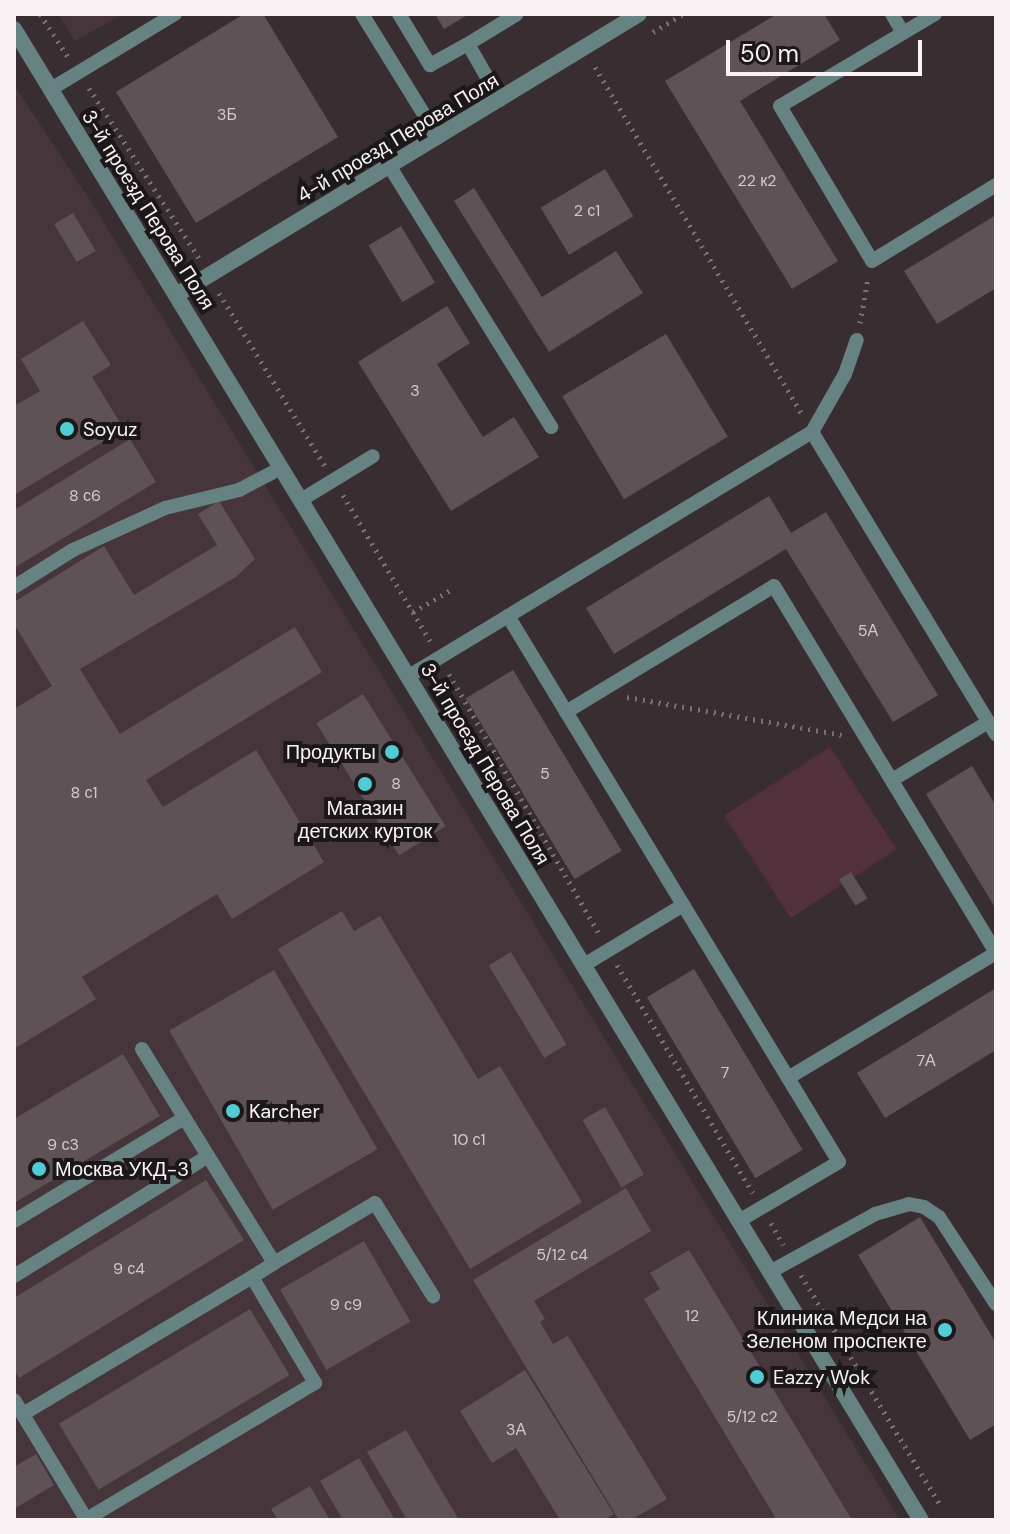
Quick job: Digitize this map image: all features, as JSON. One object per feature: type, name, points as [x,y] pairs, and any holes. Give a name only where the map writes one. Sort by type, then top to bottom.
[{"type":"street","name":"4-й проезд Перова Поля","points":[[178,294],[639,14]]},
{"type":"street","name":"3-й проезд Перова Поля","points":[[14,29],[921,1520]]},
{"type":"lane","points":[[51,89],[175,14]]},
{"type":"lane","points":[[362,14],[438,137]]},
{"type":"lane","points":[[399,14],[430,65],[517,14]]},
{"type":"lane","points":[[892,14],[903,33]]},
{"type":"lane","points":[[935,14],[780,106],[872,261],[996,185]]},
{"type":"lane","points":[[468,44],[500,100]]},
{"type":"lane","points":[[390,167],[551,427]]},
{"type":"lane","points":[[409,676],[812,432],[845,374],[857,340]]},
{"type":"lane","points":[[812,432],[996,735]]},
{"type":"lane","points":[[301,500],[373,456]]},
{"type":"lane","points":[[14,587],[73,550],[165,508],[239,490],[281,468]]},
{"type":"lane","points":[[566,712],[774,586],[892,780],[996,952],[788,1078]]},
{"type":"lane","points":[[508,616],[839,1162],[739,1221]]},
{"type":"lane","points":[[892,780],[988,722]]},
{"type":"lane","points":[[584,965],[683,905]]},
{"type":"lane","points":[[142,1049],[274,1263]]},
{"type":"lane","points":[[14,1221],[184,1118]]},
{"type":"lane","points":[[14,1276],[208,1156]]},
{"type":"lane","points":[[23,1414],[375,1203],[433,1296]]},
{"type":"lane","points":[[770,1272],[884,1210],[909,1204],[924,1207],[939,1217],[996,1304]]},
{"type":"lane","points":[[14,1400],[86,1520],[315,1383],[252,1277]]},
{"type":"path","points":[[40,14],[201,261]]},
{"type":"path","points":[[595,67],[812,432]]},
{"type":"path","points":[[857,340],[872,261]]},
{"type":"path","points":[[413,612],[452,589]]},
{"type":"path","points":[[440,658],[609,951],[939,1503]]},
{"type":"path","points":[[599,692],[867,739]]},
{"type":"shaded area","points":[[58,14],[123,14],[75,41]]},
{"type":"shaded area","points":[[14,85],[90,200],[900,1520],[14,1520]]},
{"type":"shaded area","points":[[830,747],[896,849],[791,918],[724,816]]},
{"type":"building","points":[[244,14],[263,14],[338,137],[196,223],[116,92]]},
{"type":"building","points":[[435,14],[469,14],[444,29]]},
{"type":"building","points":[[777,14],[824,14],[840,40],[740,101],[838,261],[792,289],[665,81]]},
{"type":"building","points":[[605,169],[633,216],[569,255],[541,208]]},
{"type":"building","points":[[474,188],[542,297],[616,251],[643,293],[549,352],[454,201]]},
{"type":"building","points":[[73,213],[96,251],[77,262],[54,224]]},
{"type":"building","points":[[996,215],[996,288],[937,324],[904,271]]},
{"type":"building","points":[[401,226],[435,283],[402,302],[368,246]]},
{"type":"building","points":[[447,306],[470,343],[437,364],[483,437],[514,417],[539,457],[451,511],[358,362]]},
{"type":"building","points":[[83,321],[111,365],[92,377],[124,429],[14,495],[14,406],[40,391],[21,359]]},
{"type":"building","points":[[666,334],[728,437],[624,499],[562,396]]},
{"type":"building","points":[[130,439],[156,482],[14,568],[14,510]]},
{"type":"building","points":[[769,496],[791,533],[826,512],[938,695],[893,722],[786,549],[614,654],[586,608]]},
{"type":"building","points":[[219,501],[255,559],[236,577],[80,669],[120,734],[295,627],[322,672],[146,780],[163,807],[256,750],[324,862],[232,919],[217,894],[82,977],[96,999],[14,1049],[14,709],[52,686],[14,624],[14,602],[104,546],[134,595],[217,545],[198,514]]},
{"type":"building","points":[[513,670],[622,851],[575,879],[466,698]]},
{"type":"building","points":[[363,694],[446,826],[399,855],[316,723]]},
{"type":"building","points":[[972,766],[996,806],[996,909],[926,794]]},
{"type":"building","points":[[851,872],[867,898],[856,906],[839,879]]},
{"type":"building","points":[[342,911],[354,931],[380,916],[478,1079],[500,1066],[582,1202],[470,1269],[278,949]]},
{"type":"building","points":[[511,952],[567,1045],[544,1058],[489,965]]},
{"type":"building","points":[[694,969],[803,1150],[756,1178],[647,997]]},
{"type":"building","points":[[274,970],[378,1149],[273,1210],[169,1030]]},
{"type":"building","points":[[996,988],[996,1050],[885,1118],[857,1073]]},
{"type":"building","points":[[123,1054],[160,1116],[14,1203],[14,1119]]},
{"type":"building","points":[[605,1107],[644,1175],[621,1188],[582,1120]]},
{"type":"building","points":[[206,1180],[244,1240],[19,1378],[14,1370],[14,1298]]},
{"type":"building","points":[[626,1188],[651,1231],[534,1301],[545,1319],[540,1322],[553,1344],[568,1336],[667,1499],[631,1520],[619,1520],[473,1280]]},
{"type":"building","points":[[920,1217],[996,1343],[996,1424],[970,1440],[858,1255]]},
{"type":"building","points":[[364,1241],[410,1322],[326,1370],[280,1290]]},
{"type":"building","points":[[689,1250],[852,1520],[769,1520],[775,1517],[644,1299],[660,1289],[650,1273]]},
{"type":"building","points":[[250,1309],[290,1375],[99,1490],[59,1424]]},
{"type":"building","points":[[525,1370],[614,1514],[604,1520],[560,1520],[516,1448],[492,1463],[460,1411]]},
{"type":"building","points":[[406,1430],[459,1520],[407,1520],[367,1452]]},
{"type":"building","points":[[36,1454],[54,1485],[14,1509],[14,1467]]},
{"type":"building","points":[[359,1458],[395,1520],[343,1520],[320,1481]]},
{"type":"building","points":[[310,1486],[330,1520],[278,1520],[271,1509]]},
{"type":"place","name":"Soyuz","points":[[67,429]]},
{"type":"place","name":"Продукты","points":[[392,752]]},
{"type":"place","name":"Магазин детских курток","points":[[365,784]]},
{"type":"place","name":"Karcher","points":[[233,1111]]},
{"type":"place","name":"Москва УКД-3","points":[[39,1169]]},
{"type":"place","name":"Клиника Медси на Зеленом проспекте","points":[[945,1330]]},
{"type":"place","name":"Eazzy Wok","points":[[757,1377]]}]
